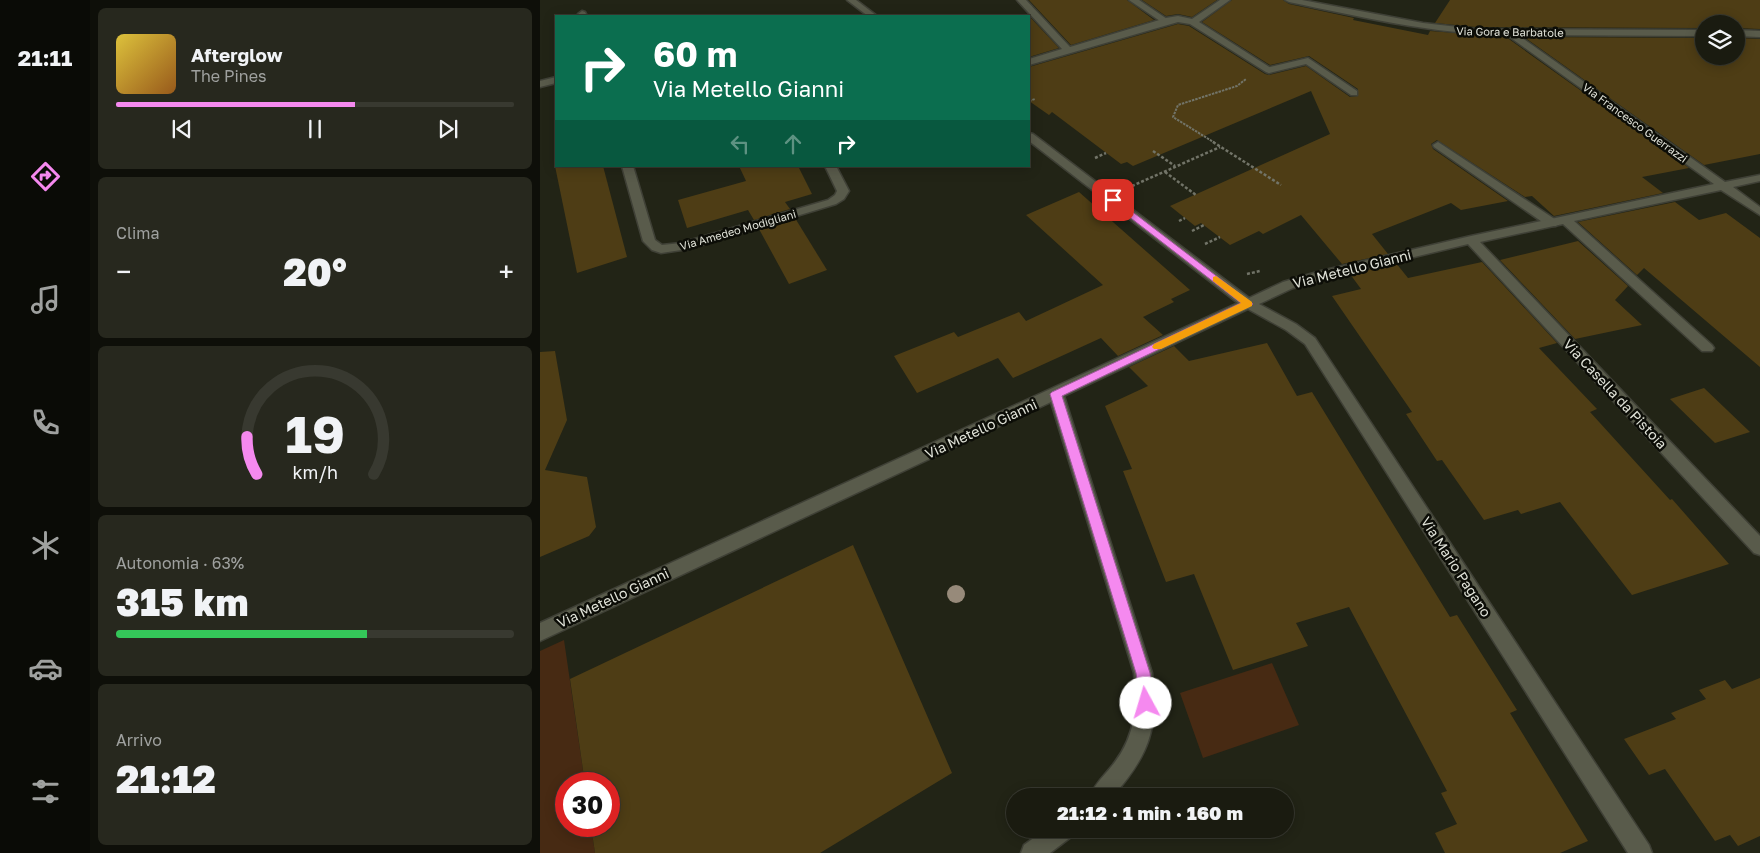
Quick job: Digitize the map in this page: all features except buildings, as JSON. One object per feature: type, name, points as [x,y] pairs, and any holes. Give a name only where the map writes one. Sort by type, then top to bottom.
[{"type":"street","points":[[851,0],[871,15]]},
{"type":"street","points":[[1020,0],[1068,50]]},
{"type":"street","points":[[1133,0],[1166,21]]},
{"type":"street","points":[[1193,22],[1226,0]]},
{"type":"street","name":"Via Gora e Barbatole","points":[[1289,0],[1429,27],[1476,32],[1695,33]]},
{"type":"street","points":[[1030,62],[1178,19],[1193,22],[1269,70],[1308,61],[1354,93]]},
{"type":"street","name":"Via Francesco Guerrazzi","points":[[1510,33],[1760,212]]},
{"type":"street","points":[[1745,33],[1760,34]]},
{"type":"street","points":[[540,84],[555,80]]},
{"type":"street","name":"Via Mario Pagano","points":[[1030,137],[1248,304],[1301,333],[1318,352],[1641,853]]},
{"type":"street","points":[[1438,145],[1552,223]]},
{"type":"street","name":"Via Amedeo Modigliani","points":[[628,167],[649,241],[654,247],[663,250],[684,246],[832,202],[840,197],[842,191],[830,167]]},
{"type":"street","name":"Via Metello Gianni","points":[[540,632],[1056,394],[1288,284],[1471,240],[1760,178]]},
{"type":"street","points":[[1566,220],[1707,348]]},
{"type":"street","name":"Via Casella da Pistoia","points":[[1471,240],[1760,548]]},
{"type":"street","points":[[1056,394],[1143,673],[1146,691],[1147,714],[1137,744],[1107,788]]},
{"type":"street","points":[[1032,853],[1051,838]]},
{"type":"path","points":[[1248,76],[1237,86],[1178,105],[1173,117],[1281,185]]},
{"type":"path","points":[[1030,101],[1035,99]]},
{"type":"path","points":[[1125,190],[1220,147]]},
{"type":"path","points":[[1153,151],[1176,166]]},
{"type":"path","points":[[1164,172],[1196,195]]},
{"type":"path","points":[[1185,235],[1204,225]]},
{"type":"path","points":[[1200,246],[1220,237]]},
{"type":"path","points":[[1239,275],[1266,270]]},
{"type":"shaded area","points":[[564,640],[583,772],[555,772],[555,837],[593,837],[595,853],[540,853],[540,651]]},
{"type":"shaded area","points":[[1272,663],[1299,725],[1203,758],[1180,693]]},
{"type":"slow traffic","points":[[1158,347],[1248,304],[1216,279]]},
{"type":"route","points":[[1113,200],[1248,304],[1056,394],[1143,673],[1146,703]]}]
